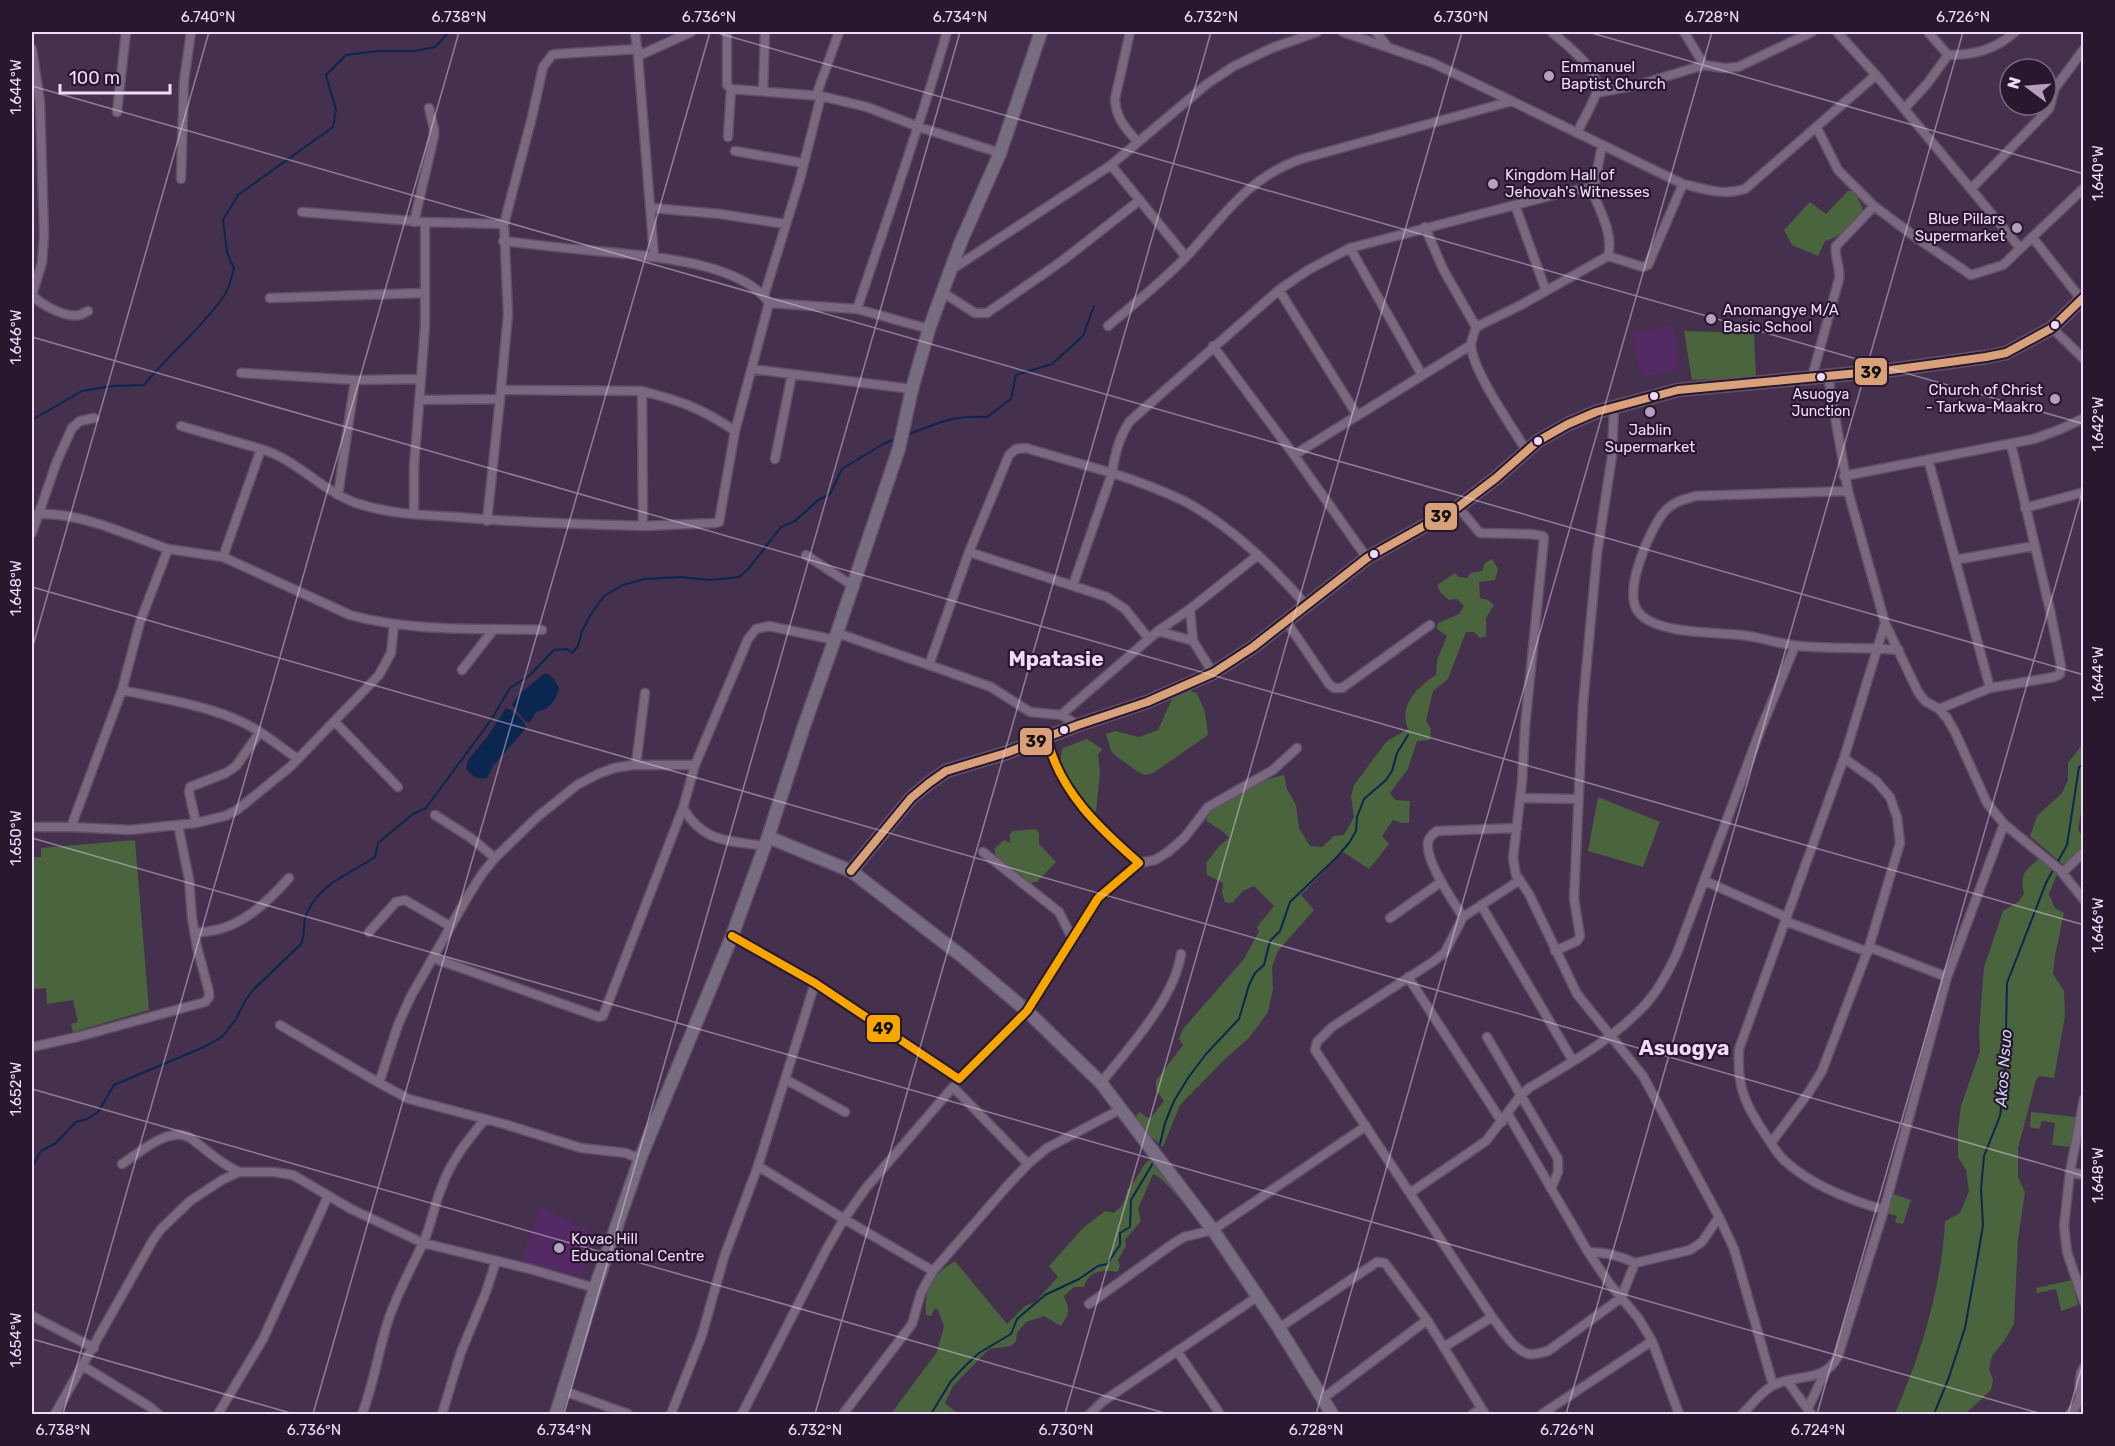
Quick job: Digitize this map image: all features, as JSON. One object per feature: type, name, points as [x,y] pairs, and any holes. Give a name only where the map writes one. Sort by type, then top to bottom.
[{"type":"street","points":[[117,112],[126,32]]},
{"type":"street","points":[[181,179],[184,81],[191,32]]},
{"type":"street","points":[[635,32],[654,256]]},
{"type":"street","points":[[487,521],[508,314],[504,224],[540,78],[548,59],[557,54],[638,53],[691,32]]},
{"type":"street","points":[[727,32],[728,86],[730,89],[728,137]]},
{"type":"street","points":[[763,91],[765,32]]},
{"type":"street","points":[[181,426],[278,455],[338,495],[382,510],[487,521],[643,526],[719,522],[735,432],[752,369],[766,300],[803,163],[818,96],[839,32]]},
{"type":"street","points":[[857,309],[919,127],[947,32]]},
{"type":"street","points":[[556,1414],[595,1288],[640,1159],[732,936],[766,841],[899,448],[928,329],[950,270],[1000,153],[1041,32]]},
{"type":"street","points":[[1130,32],[1116,91],[1115,108],[1122,124],[1137,141]]},
{"type":"street","points":[[950,270],[1111,165],[1207,84],[1234,66],[1272,48],[1317,32]]},
{"type":"street","points":[[1343,32],[1433,63],[1683,184],[1714,192],[1731,193],[1745,189],[1876,75]]},
{"type":"street","points":[[1376,32],[1387,47]]},
{"type":"street","points":[[1552,32],[1594,74],[1598,84],[1577,133]]},
{"type":"street","points":[[1684,32],[1704,65]]},
{"type":"street","points":[[1596,93],[1638,86],[1704,65],[1724,68],[1738,67],[1812,32]]},
{"type":"street","points":[[1837,32],[1876,75],[2020,248]]},
{"type":"street","points":[[1928,32],[1948,55]]},
{"type":"street","points":[[1948,55],[1987,50],[2001,44],[2015,32]]},
{"type":"street","points":[[32,49],[41,123],[44,235],[42,263],[32,296],[48,307],[69,314],[79,315],[88,310]]},
{"type":"street","points":[[1971,189],[2049,109],[2055,88],[2084,49]]},
{"type":"street","points":[[1904,109],[1927,84],[1948,55]]},
{"type":"street","points":[[730,89],[818,96],[867,107],[919,127],[1000,153]]},
{"type":"street","points":[[1108,326],[1186,257],[1226,209],[1269,173],[1283,166],[1512,101]]},
{"type":"street","points":[[414,222],[434,136],[429,108]]},
{"type":"street","points":[[32,126],[41,123]]},
{"type":"street","points":[[1817,128],[1838,170],[1874,206],[1918,240],[1971,275],[2003,265],[2084,188]]},
{"type":"street","points":[[1073,585],[1112,473],[1122,432],[1130,421],[1279,290],[1308,270],[1350,248],[1565,192],[1591,188],[1595,182],[1602,145]]},
{"type":"street","points":[[735,151],[803,163]]},
{"type":"street","points":[[1111,165],[1186,257]]},
{"type":"street","points":[[1608,256],[1642,267],[1648,265],[1683,184]]},
{"type":"street","points":[[1476,327],[1608,256],[1610,248],[1608,234],[1591,188]]},
{"type":"street","points":[[942,292],[975,313],[987,313],[1062,261],[1140,200]]},
{"type":"street","points":[[1515,205],[1546,291]]},
{"type":"street","points":[[1812,377],[1839,279],[1836,246],[1874,206]]},
{"type":"street","points":[[651,208],[720,214],[785,224]]},
{"type":"street","points":[[302,212],[414,222],[504,224]]},
{"type":"street","points":[[414,514],[425,325],[425,222]]},
{"type":"street","points":[[1425,227],[1443,269],[1476,327],[1471,345],[1489,390],[1526,450]]},
{"type":"street","points":[[851,871],[893,818],[929,783],[946,771],[1147,702],[1213,673],[1253,647],[1367,558],[1458,507],[1496,478],[1526,450],[1568,424],[1596,412],[1678,390],[1828,376],[1986,357],[2013,349],[2052,328],[2082,298],[2032,237]]},
{"type":"street","points":[[503,241],[654,256],[717,271],[749,285],[766,300],[857,309],[928,329]]},
{"type":"street","points":[[1350,248],[1422,375]]},
{"type":"street","points":[[1279,290],[1357,415]]},
{"type":"street","points":[[270,298],[425,293]]},
{"type":"street","points":[[2052,328],[2084,359]]},
{"type":"street","points":[[1294,455],[1471,345]]},
{"type":"street","points":[[1213,346],[1367,558]]},
{"type":"street","points":[[752,369],[912,389]]},
{"type":"street","points":[[241,373],[355,380],[421,379]]},
{"type":"street","points":[[775,459],[792,374]]},
{"type":"street","points":[[1828,376],[1848,491],[1886,622],[1918,692],[1925,701],[1939,709],[1947,718],[1987,803],[2004,824],[2061,871],[2084,900]]},
{"type":"street","points":[[338,495],[355,380]]},
{"type":"street","points":[[642,391],[643,526]]},
{"type":"street","points":[[419,400],[500,394],[642,391],[692,405],[710,414],[735,432]]},
{"type":"street","points":[[1556,951],[1577,941],[1580,936],[1574,898],[1583,704],[1597,554],[1612,456],[1614,407]]},
{"type":"street","points":[[32,533],[36,514],[72,428],[80,421],[94,418]]},
{"type":"street","points":[[1844,476],[2011,444],[2061,429],[2084,418]]},
{"type":"street","points":[[1939,709],[1990,688],[2060,674],[2061,666],[2050,610],[2011,444]]},
{"type":"street","points":[[929,665],[969,552],[1009,455],[1016,449],[1026,448],[1112,473],[1188,503],[1214,520],[1258,555],[1306,604]]},
{"type":"street","points":[[223,557],[261,449]]},
{"type":"street","points":[[1928,459],[1990,688]]},
{"type":"street","points":[[1848,491],[1696,496],[1679,501],[1666,509],[1647,541],[1640,560],[1634,601],[1640,615],[1676,629],[1699,633],[1740,635],[1796,646],[1899,650]]},
{"type":"street","points":[[2025,508],[2084,492]]},
{"type":"street","points":[[1458,507],[1480,533],[1530,534],[1544,538],[1513,858],[1516,875],[1529,894],[1577,994],[1643,1076],[1719,1217],[1734,1249],[1773,1385]]},
{"type":"street","points":[[36,514],[50,513],[77,519],[168,549],[223,557],[350,615],[394,625],[542,630]]},
{"type":"street","points":[[1955,560],[2034,546]]},
{"type":"street","points":[[71,826],[122,690],[140,622],[168,549]]},
{"type":"street","points":[[969,552],[1107,597],[1125,609],[1149,639]]},
{"type":"street","points":[[806,555],[853,586]]},
{"type":"street","points":[[1061,715],[1158,631],[1190,609],[1258,555]]},
{"type":"street","points":[[1190,609],[1193,640],[1213,673]]},
{"type":"street","points":[[1286,621],[1334,688],[1342,688],[1430,625]]},
{"type":"street","points":[[1884,1210],[1856,1201],[1806,1176],[1784,1160],[1750,1113],[1738,1074],[1739,1049],[1844,758],[1876,648],[1886,622]]},
{"type":"street","points":[[32,827],[71,826],[130,830],[196,823],[225,816],[237,810],[252,800],[298,759],[379,675],[391,653],[394,625]]},
{"type":"street","points":[[433,958],[599,1017],[603,1016],[683,808],[695,765],[748,639],[756,629],[769,626],[836,637],[967,677],[991,687],[1030,712],[1061,715],[1078,725]]},
{"type":"street","points":[[462,670],[494,628]]},
{"type":"street","points":[[1158,631],[1193,640]]},
{"type":"street","points":[[1410,1193],[1486,1141],[1521,1095],[1612,1035],[1641,1010],[1664,979],[1677,953],[1760,731],[1796,646]]},
{"type":"street","points":[[122,690],[217,713],[242,722],[298,759]]},
{"type":"street","points":[[636,765],[645,693]]},
{"type":"street","points":[[334,722],[398,787]]},
{"type":"street","points":[[196,823],[190,787],[226,773],[236,766],[260,732]]},
{"type":"street","points":[[1047,738],[1056,767],[1087,815],[1139,863]]},
{"type":"street","points":[[742,1414],[844,1219],[866,1188],[956,1083],[1027,1011],[1098,898],[1139,863],[1155,860],[1168,852],[1184,838],[1209,807],[1273,770],[1297,748]]},
{"type":"street","points":[[1771,1143],[1822,1071],[1869,950],[1900,843],[1898,817],[1890,797],[1876,781],[1844,758]]},
{"type":"street","points":[[379,1083],[398,1025],[411,996],[482,874],[495,858],[536,818],[577,785],[614,768],[636,765],[695,765]]},
{"type":"street","points":[[1520,798],[1578,799]]},
{"type":"street","points":[[683,808],[696,827],[718,838],[766,841],[851,871],[963,957],[1027,1011],[1101,1083],[1121,1108],[1213,1230],[1279,1328],[1332,1414]]},
{"type":"street","points":[[435,815],[471,838],[495,858]]},
{"type":"street","points":[[1742,1414],[1773,1385],[1825,1372],[1834,1364],[1838,1356],[1884,1210],[1947,977],[2004,824]]},
{"type":"street","points":[[32,1047],[205,1002],[209,997],[195,933],[189,879],[178,825]]},
{"type":"street","points":[[1463,917],[1441,882],[1428,840],[1437,831],[1517,828]]},
{"type":"street","points":[[982,852],[1059,912],[1072,938]]},
{"type":"street","points":[[2061,871],[2084,852]]},
{"type":"street","points":[[195,933],[224,928],[248,916],[273,896],[289,878]]},
{"type":"street","points":[[1520,880],[1463,917],[1445,952],[1332,1027],[1315,1046],[1315,1050],[1492,1317],[1517,1347],[1527,1354],[1548,1350],[1621,1298],[1635,1263]]},
{"type":"street","points":[[1705,881],[1785,919],[1947,977]]},
{"type":"street","points":[[1390,918],[1441,882]]},
{"type":"street","points":[[369,932],[396,902],[405,900],[450,927]]},
{"type":"street","points":[[1481,905],[1573,1061]]},
{"type":"street","points":[[732,936],[815,983],[956,1083],[1028,1164]]},
{"type":"street","points":[[1101,1083],[1167,995],[1176,976],[1181,954]]},
{"type":"street","points":[[1408,977],[1502,1122]]},
{"type":"street","points":[[671,1414],[702,1335],[724,1257],[758,1166],[815,983]]},
{"type":"street","points":[[280,1025],[409,1099],[581,1148],[626,1153],[640,1159]]},
{"type":"street","points":[[1487,1037],[1558,1159],[1558,1172],[1551,1189]]},
{"type":"street","points":[[785,1079],[844,1112]]},
{"type":"street","points":[[2084,1099],[2070,1172],[2064,1226],[2067,1252],[2084,1302]]},
{"type":"street","points":[[843,1414],[912,1324],[921,1293],[933,1271],[1028,1164],[1047,1148],[1121,1108]]},
{"type":"street","points":[[1508,1114],[1588,1252],[1639,1319],[1652,1341],[1679,1414]]},
{"type":"street","points":[[362,1414],[375,1377],[388,1320],[401,1284],[423,1243],[449,1169],[484,1119]]},
{"type":"street","points":[[1089,1304],[1174,1243],[1213,1230],[1366,1126]]},
{"type":"street","points":[[122,1164],[160,1139],[177,1134],[190,1137],[223,1166],[239,1172],[255,1171],[293,1175],[328,1196],[423,1243],[595,1288]]},
{"type":"street","points":[[758,1166],[933,1271]]},
{"type":"street","points":[[55,1414],[160,1229],[204,1191],[239,1172]]},
{"type":"street","points":[[2070,1172],[2084,1175]]},
{"type":"street","points":[[218,1414],[263,1339],[328,1196]]},
{"type":"street","points":[[1588,1252],[1612,1253],[1635,1263],[1690,1250],[1702,1242],[1719,1217]]},
{"type":"street","points":[[442,1414],[461,1352],[496,1261]]},
{"type":"street","points":[[1279,1328],[1377,1262],[1385,1263],[1444,1347],[1483,1412],[1473,1414]]},
{"type":"street","points":[[1090,1414],[1098,1406],[1257,1297]]},
{"type":"street","points":[[32,1316],[94,1348]]},
{"type":"street","points":[[1444,1347],[1492,1317]]},
{"type":"street","points":[[1322,1399],[1426,1320]]},
{"type":"street","points":[[1542,1414],[1652,1341]]},
{"type":"street","points":[[1177,1351],[1220,1414]]},
{"type":"street","points":[[83,1366],[158,1414]]},
{"type":"street","points":[[2070,1414],[2080,1400],[2080,1376],[2084,1367]]},
{"type":"street","points":[[1810,1411],[1825,1372]]},
{"type":"street","points":[[1788,1382],[1810,1411]]},
{"type":"street","points":[[564,1391],[628,1414]]},
{"type":"street","points":[[1098,1406],[1104,1414]]},
{"type":"shaded area","points":[[1673,325],[1679,370],[1642,377],[1630,332]]},
{"type":"shaded area","name":"Kovac Hill Educational Centre","points":[[540,1207],[597,1235],[581,1277],[521,1262]]},
{"type":"green space","points":[[1848,191],[1854,191],[1862,207],[1863,213],[1855,222],[1841,234],[1825,241],[1818,256],[1792,245],[1784,230],[1810,202],[1826,214]]},
{"type":"green space","points":[[1684,331],[1754,333],[1756,377],[1692,380]]},
{"type":"green space","points":[[1492,559],[1498,569],[1495,580],[1479,582],[1480,598],[1494,605],[1486,618],[1486,636],[1480,638],[1474,632],[1466,632],[1448,679],[1433,691],[1426,721],[1431,729],[1430,740],[1417,741],[1408,769],[1390,793],[1395,800],[1410,801],[1409,823],[1393,820],[1382,836],[1389,844],[1369,869],[1343,852],[1301,895],[1314,910],[1278,951],[1272,967],[1273,989],[1268,1012],[1249,1038],[1180,1105],[1163,1147],[1142,1129],[1136,1116],[1139,1112],[1150,1119],[1164,1101],[1156,1090],[1156,1081],[1183,1045],[1179,1039],[1183,1029],[1244,959],[1259,931],[1257,927],[1274,906],[1254,886],[1243,891],[1232,903],[1225,902],[1222,893],[1223,883],[1207,875],[1206,863],[1219,846],[1229,838],[1206,820],[1211,811],[1240,790],[1284,775],[1287,789],[1296,805],[1299,828],[1310,846],[1322,847],[1334,836],[1344,835],[1354,817],[1351,797],[1354,785],[1387,741],[1408,729],[1405,713],[1407,705],[1416,691],[1436,675],[1437,660],[1447,636],[1437,629],[1438,623],[1459,614],[1464,606],[1457,599],[1449,600],[1441,593],[1437,585],[1455,573],[1459,577],[1467,578],[1471,573],[1482,571],[1485,563]]},
{"type":"green space","points":[[1190,691],[1197,693],[1205,712],[1208,735],[1153,773],[1145,775],[1111,751],[1106,734],[1115,731],[1139,737],[1158,730],[1172,699]]},
{"type":"green space","points":[[2083,727],[2083,803],[2078,830],[2083,836],[2083,851],[2065,866],[2030,836],[2037,816],[2062,793],[2068,780],[2068,763],[2081,746]]},
{"type":"green space","points":[[1087,739],[1102,749],[1098,755],[1100,773],[1096,811],[1090,815],[1067,780],[1061,763],[1063,748]]},
{"type":"green space","points":[[1598,797],[1660,822],[1643,867],[1588,851]]},
{"type":"green space","points":[[1035,829],[1039,833],[1039,844],[1056,862],[1037,882],[1030,883],[997,859],[994,849],[1004,840],[1010,843],[1010,834],[1013,831]]},
{"type":"green space","points":[[135,840],[149,1010],[73,1032],[71,1024],[78,1022],[73,1000],[47,1004],[46,988],[32,989],[32,857],[41,857],[41,848]]},
{"type":"green space","points":[[2040,858],[2057,874],[2049,894],[2055,908],[2064,913],[2053,974],[2064,991],[2065,1016],[2054,1078],[2039,1076],[2036,1080],[2018,1148],[2018,1177],[2025,1192],[2018,1239],[2014,1324],[1992,1356],[1989,1369],[1993,1380],[1991,1390],[1965,1414],[1892,1414],[1895,1413],[1913,1368],[1929,1319],[1940,1270],[1945,1221],[1960,1213],[1969,1191],[1966,1170],[1958,1157],[1958,1129],[1961,1106],[1980,1051],[1979,1031],[1984,967],[2003,911],[2018,902],[2024,894],[2023,877]]},
{"type":"green space","points":[[2031,1112],[2076,1117],[2071,1147],[2052,1145],[2055,1123],[2042,1121],[2039,1129],[2030,1127]]},
{"type":"green space","points":[[1149,1160],[1157,1163],[1193,1210],[1158,1176],[1153,1174],[1138,1209],[1141,1221],[1125,1240],[1126,1246],[1118,1260],[1120,1266],[1117,1272],[1097,1272],[1089,1277],[1084,1287],[1074,1287],[1064,1296],[1068,1311],[1061,1326],[1044,1316],[1026,1322],[1017,1333],[1016,1341],[1011,1346],[989,1349],[953,1386],[945,1403],[958,1414],[901,1414],[893,1411],[937,1352],[944,1326],[935,1308],[931,1316],[926,1315],[926,1297],[931,1283],[940,1272],[955,1261],[1007,1324],[1025,1306],[1035,1302],[1058,1277],[1049,1266],[1083,1228],[1105,1211],[1113,1213],[1121,1206],[1127,1190]]},
{"type":"green space","points":[[1893,1194],[1911,1200],[1903,1224],[1895,1222],[1897,1216],[1887,1213]]},
{"type":"green space","points":[[2072,1280],[2078,1305],[2061,1311],[2056,1289],[2037,1293],[2036,1288]]},
{"type":"water","points":[[545,673],[550,675],[559,688],[554,701],[548,707],[536,712],[530,722],[526,722],[512,705],[519,694]]},
{"type":"water","points":[[506,708],[518,716],[526,728],[493,766],[487,778],[475,777],[466,768],[468,760]]},
{"type":"waterway","points":[[32,420],[82,391],[113,386],[144,385],[215,308],[229,287],[234,269],[227,252],[223,220],[238,195],[333,127],[336,110],[326,75],[346,55],[378,51],[415,51],[435,47],[449,32]]},
{"type":"waterway","points":[[907,435],[954,419],[987,417],[1011,399],[1016,375],[1052,364],[1083,336],[1094,306]]},
{"type":"waterway","points":[[32,1167],[41,1151],[56,1143],[76,1122],[87,1119],[98,1112],[114,1085],[204,1047],[222,1037],[254,989],[301,944],[305,917],[320,894],[336,880],[375,857],[378,843],[413,814],[426,808],[491,720],[510,688],[529,676],[554,650],[567,649],[572,653],[578,646],[582,631],[591,614],[604,596],[623,585],[644,579],[679,577],[710,580],[739,577],[749,568],[781,527],[795,521],[817,501],[830,494],[842,469],[883,444],[896,439]]},
{"type":"waterway","points":[[1160,1144],[1174,1101],[1188,1078],[1206,1054],[1239,1019],[1249,985],[1255,973],[1264,965],[1270,941],[1280,931],[1290,902],[1349,843],[1356,831],[1357,817],[1364,799],[1386,780],[1392,771],[1397,753],[1408,735]]},
{"type":"waterway","name":"Akos Nsuo","points":[[2057,863],[2067,845],[2079,767],[2084,764]]},
{"type":"waterway","name":"Akos Nsuo","points":[[1934,1414],[1965,1328],[1977,1261],[1983,1225],[1981,1189],[1984,1156],[2000,1116],[2005,1078],[2007,983],[2054,868]]},
{"type":"waterway","points":[[931,1414],[951,1381],[966,1365],[979,1353],[1011,1334],[1017,1319],[1045,1295],[1079,1279],[1098,1266],[1107,1264],[1120,1245],[1120,1233],[1130,1227],[1131,1200],[1153,1163]]},
{"type":"transit line","name":"39","points":[[851,871],[911,798],[946,771],[1006,753],[1078,725],[1147,702],[1213,673],[1253,647],[1367,558],[1458,507],[1496,478],[1538,441],[1568,424],[1596,412],[1678,390],[1891,370],[2006,353],[2052,328],[2084,297]]},
{"type":"transit line","name":"49","points":[[732,936],[815,983],[959,1079],[1027,1011],[1098,898],[1139,863],[1110,837],[1071,792],[1061,775],[1047,738]]},
{"type":"place","name":"Emmanuel Baptist Church","points":[[1549,76]]},
{"type":"place","name":"Kingdom Hall of Jehovah's Witnesses","points":[[1493,184]]},
{"type":"place","name":"Blue Pillars Supermarket","points":[[2017,228]]},
{"type":"place","name":"Anomangye M/A Basic School","points":[[1711,319]]},
{"type":"place","name":"Asuogya Junction","points":[[1821,377]]},
{"type":"place","name":"Church of Christ - Tarkwa-Maakro","points":[[2055,399]]},
{"type":"place","name":"Jablin Supermarket","points":[[1650,412]]},
{"type":"place","name":"Kovac Hill Educational Centre","points":[[559,1248]]},
{"type":"district","name":"Mpatasie","points":[[1056,659]]},
{"type":"district","name":"Asuogya","points":[[1684,1048]]}]
